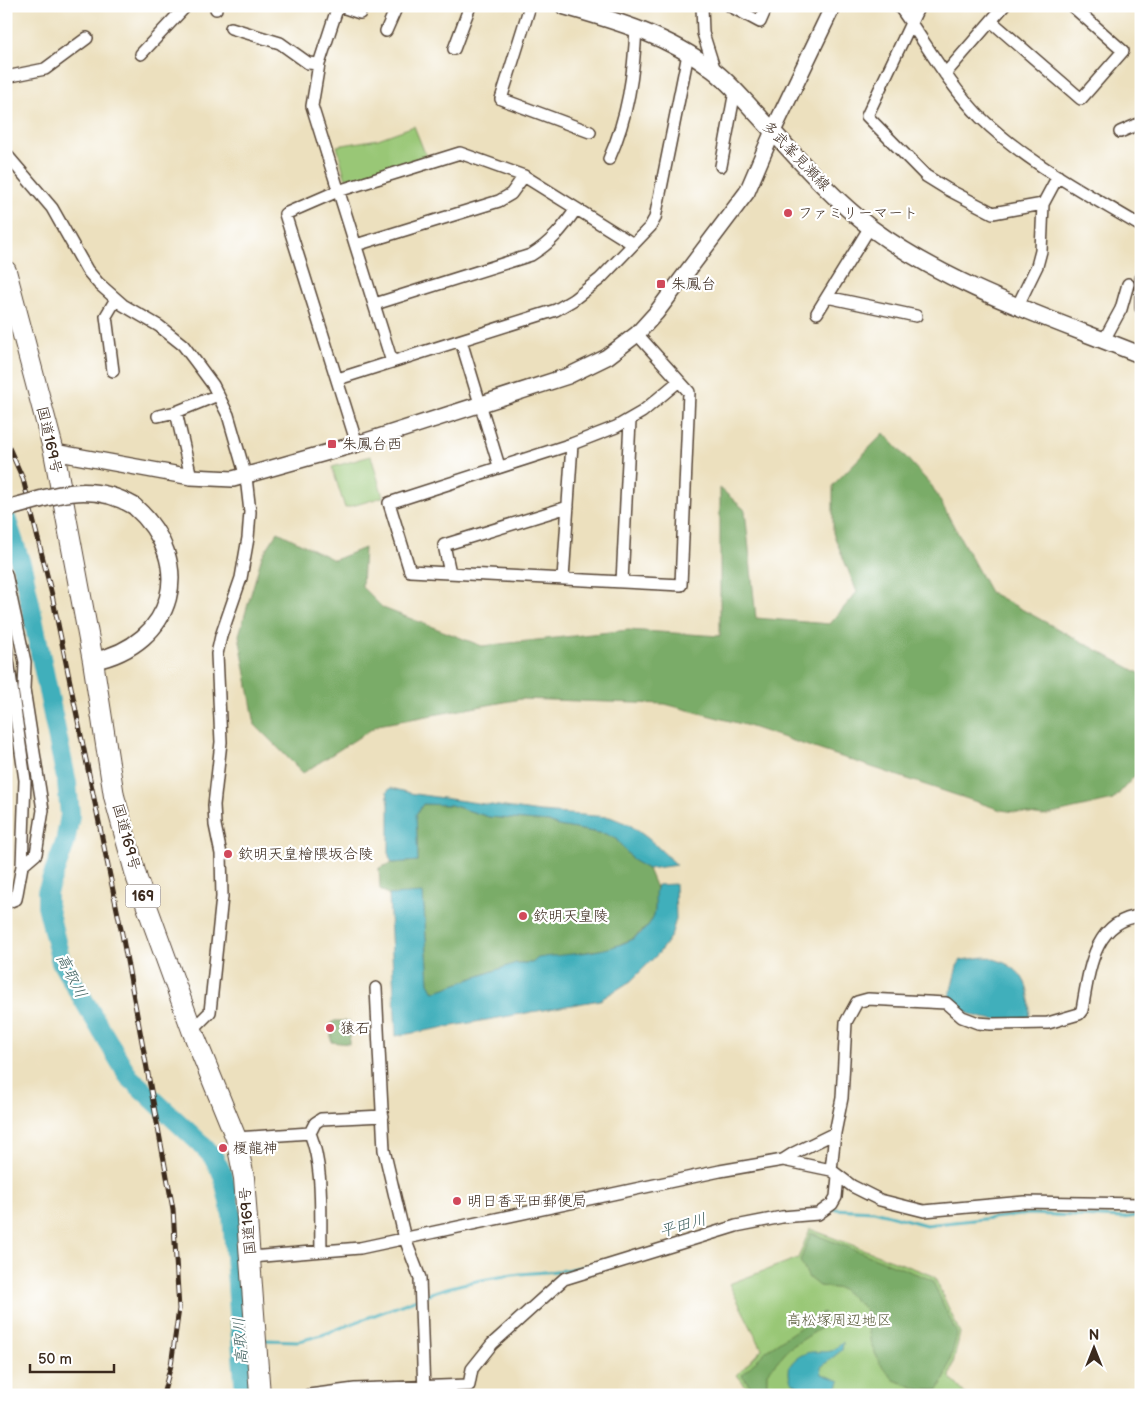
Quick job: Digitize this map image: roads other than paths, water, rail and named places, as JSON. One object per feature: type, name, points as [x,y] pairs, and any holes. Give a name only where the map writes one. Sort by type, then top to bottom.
[{"type":"highway","name":"国道169号","points":[[6,271],[54,452],[93,661],[114,796],[137,879],[192,1030],[236,1138],[244,1178],[260,1395]]},
{"type":"main road","name":"多武峯見瀬線","points":[[564,6],[636,27],[688,54],[715,71],[827,188],[870,227],[932,267],[1018,305],[1141,355]]},
{"type":"main road","points":[[6,509],[64,493],[89,491],[105,493],[134,506],[155,527],[163,541],[169,572],[166,606],[152,630],[134,647],[107,658],[93,661]]},
{"type":"street","points":[[142,54],[186,6]]},
{"type":"street","points":[[360,13],[338,6],[319,64],[312,106],[392,362]]},
{"type":"street","points":[[386,31],[397,6]]},
{"type":"street","points":[[454,48],[470,6]]},
{"type":"street","points":[[530,6],[501,99],[590,132]]},
{"type":"street","points":[[702,6],[703,33],[715,71]]},
{"type":"street","points":[[730,6],[760,22],[767,6]]},
{"type":"street","points":[[54,452],[191,478],[215,480],[246,477],[357,444],[568,376],[607,357],[637,334],[737,208],[755,178],[773,132],[833,6]]},
{"type":"street","points":[[899,6],[962,97],[1000,136],[1058,176],[1141,226]]},
{"type":"street","points":[[919,6],[867,116],[926,176],[947,190],[993,213],[1044,204]]},
{"type":"street","points":[[945,74],[1004,6]]},
{"type":"street","points":[[991,21],[1081,99],[1123,52],[1072,6]]},
{"type":"street","points":[[609,159],[627,110],[635,65],[636,27]]},
{"type":"street","points":[[231,28],[280,43],[308,63],[319,64]]},
{"type":"street","points":[[6,77],[45,69],[87,38]]},
{"type":"street","points":[[338,380],[540,316],[573,300],[600,279],[650,227],[658,209],[663,169],[688,54]]},
{"type":"street","points":[[721,166],[735,91]]},
{"type":"street","points":[[1120,132],[1141,123]]},
{"type":"street","points":[[357,444],[285,214],[338,191],[460,153],[524,176],[633,244]]},
{"type":"street","points":[[6,154],[52,208],[87,270],[116,299],[159,326],[182,345],[213,385],[228,415],[246,477],[250,512],[248,538],[241,578],[221,636],[217,654],[221,742],[214,805],[215,826],[221,854],[222,897],[210,1012],[192,1030]]},
{"type":"street","points":[[356,245],[498,201],[511,194],[524,176]]},
{"type":"street","points":[[1018,305],[1031,280],[1041,251],[1044,204],[1058,176]]},
{"type":"street","points":[[375,304],[531,255],[546,246],[560,232],[576,209]]},
{"type":"street","points":[[817,313],[870,227]]},
{"type":"street","points":[[1141,278],[1141,308]]},
{"type":"street","points":[[1104,340],[1121,309],[1128,284]]},
{"type":"street","points":[[827,297],[916,316]]},
{"type":"street","points":[[113,371],[106,316],[116,299]]},
{"type":"street","points":[[637,334],[689,392],[682,585],[410,571],[389,502],[572,444],[630,420],[679,381]]},
{"type":"street","points":[[461,341],[500,466]]},
{"type":"street","points":[[158,416],[176,412],[218,396]]},
{"type":"street","points":[[176,412],[191,478]]},
{"type":"street","points":[[622,582],[630,420]]},
{"type":"street","points":[[564,579],[572,444]]},
{"type":"street","points":[[450,573],[444,545],[568,507]]},
{"type":"street","points":[[6,574],[26,662],[24,689],[43,810],[36,854],[22,866]]},
{"type":"street","points":[[6,646],[8,684],[25,780],[22,866],[16,899],[6,903]]},
{"type":"street","points":[[309,1395],[355,1389],[424,1391],[469,1385],[472,1369],[492,1344],[564,1279],[736,1226],[782,1217],[818,1214],[832,1204],[836,1197],[834,1173],[835,1133],[842,1098],[846,1022],[857,1002],[868,999],[946,1003],[962,1017],[978,1023],[991,1024],[1048,1023],[1079,1014],[1082,1010],[1092,956],[1098,944],[1113,926],[1129,917],[1141,916]]},
{"type":"street","points":[[376,988],[384,1150],[405,1239],[420,1278],[424,1391]]},
{"type":"street","points":[[321,1251],[319,1184],[314,1145],[310,1133],[315,1123],[321,1119],[383,1116]]},
{"type":"street","points":[[236,1138],[310,1133]]},
{"type":"street","points":[[251,1257],[360,1248],[720,1171],[783,1160],[835,1133]]},
{"type":"street","points":[[783,1160],[834,1173],[852,1186],[880,1200],[924,1211],[1024,1202],[1141,1204]]},
{"type":"water","points":[[391,788],[415,794],[540,812],[610,817],[630,825],[649,839],[677,865],[648,869],[634,861],[616,839],[606,834],[558,826],[549,822],[489,817],[451,805],[423,804],[416,814],[418,861],[392,863],[389,857],[389,805],[387,791]]},
{"type":"water","points":[[675,884],[676,919],[671,936],[658,954],[631,981],[600,1000],[396,1036],[389,895],[423,893],[429,983],[434,992],[516,963],[532,963],[538,958],[586,952],[620,945],[634,938],[646,928],[654,915],[657,885]]},
{"type":"water","points":[[985,957],[1008,965],[1022,978],[1027,986],[1029,996],[1029,1021],[996,1020],[978,1017],[948,1002],[957,966],[961,960]]},
{"type":"water","points":[[843,1342],[842,1350],[821,1367],[822,1374],[840,1381],[838,1388],[816,1389],[800,1387],[790,1379],[790,1365],[799,1357],[810,1352],[831,1351]]},
{"type":"waterway","name":"高取川","points":[[6,518],[23,570],[67,783],[70,815],[65,843],[47,892],[47,905],[61,962],[129,1077],[200,1143],[214,1158],[223,1175],[232,1215],[245,1395]]},
{"type":"waterway","name":"平田川","points":[[832,1209],[874,1211],[926,1225],[1030,1214],[1124,1218],[1141,1215]]},
{"type":"waterway","name":"平田川","points":[[423,1296],[453,1286],[485,1279],[517,1274],[568,1270],[590,1265]]},
{"type":"waterway","name":"平田川","points":[[264,1340],[299,1341],[322,1335],[417,1299]]},
{"type":"waterway","name":"平田川","points":[[241,1340],[250,1340]]},
{"type":"railway","points":[[6,441],[23,479],[52,595],[122,934],[173,1209],[179,1309],[171,1365],[163,1395]]},
{"type":"place","name":"ファミリーマート","points":[[788,213]]},
{"type":"place","name":"朱鳳台","points":[[661,284]]},
{"type":"place","name":"朱鳳台西","points":[[332,444]]},
{"type":"place","name":"欽明天皇檜隈坂合陵","points":[[228,854]]},
{"type":"place","name":"欽明天皇陵","points":[[523,916]]},
{"type":"place","name":"猿石","points":[[330,1028]]},
{"type":"place","name":"榎龍神","points":[[223,1148]]},
{"type":"place","name":"明日香平田郵便局","points":[[457,1201]]},
{"type":"park label","name":"高松塚周辺地区","points":[[839,1320]]}]
